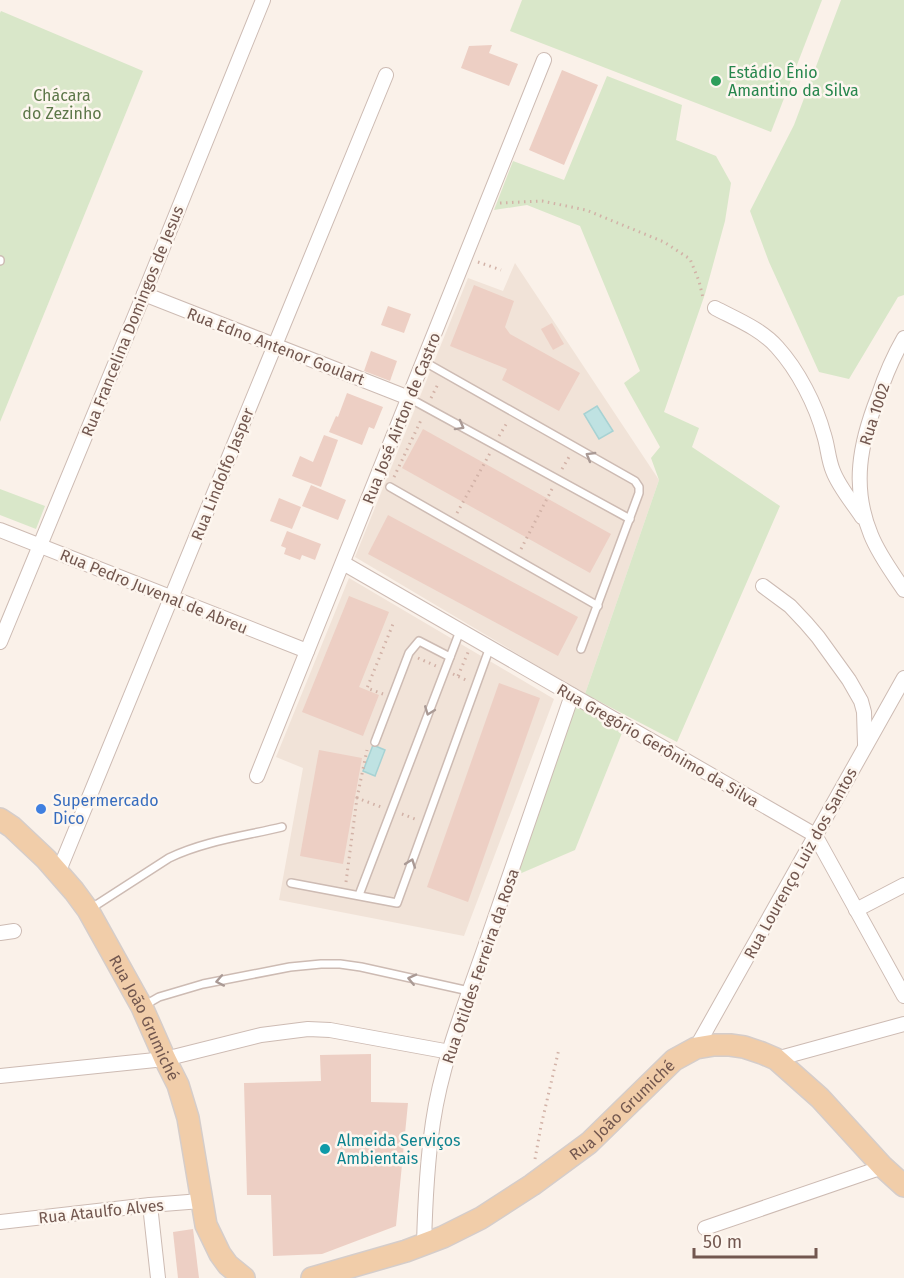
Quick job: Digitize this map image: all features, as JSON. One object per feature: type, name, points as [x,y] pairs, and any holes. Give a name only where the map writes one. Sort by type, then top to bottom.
[{"type":"main road","name":"Rua João Grumiché","points":[[0,819],[46,859],[74,891],[88,910],[142,1007],[178,1085],[188,1118],[206,1225],[220,1254],[228,1265],[244,1278]]},
{"type":"main road","name":"Rua João Grumiché","points":[[312,1278],[394,1255],[462,1228],[532,1185],[589,1143],[674,1060],[696,1048],[714,1045],[730,1045],[776,1059],[820,1098],[883,1167],[904,1186]]},
{"type":"street","name":"Rua Francelina Domingos de Jesus","points":[[0,642],[263,0]]},
{"type":"street","name":"Rua José Airton de Castro","points":[[257,776],[544,60]]},
{"type":"street","name":"Rua Lindolfo Jasper","points":[[58,873],[386,75]]},
{"type":"street","name":"Rua Edno Antenor Goulart","points":[[144,294],[409,398]]},
{"type":"street","points":[[715,308],[755,329],[776,346],[794,369],[816,410],[833,471],[865,521]]},
{"type":"street","name":"Rua 1002","points":[[904,338],[896,351],[872,412],[862,443],[859,475],[865,521],[875,545],[904,590]]},
{"type":"street","name":"Rua Pedro Juvenal de Abreu","points":[[0,530],[307,651]]},
{"type":"street","name":"Rua Gregório Gerônimo da Silva","points":[[343,563],[815,835]]},
{"type":"street","points":[[763,586],[790,606],[806,623],[849,680],[861,701],[864,712],[865,746]]},
{"type":"street","name":"Rua Lourenço Luiz dos Santos","points":[[696,1048],[904,678]]},
{"type":"street","name":"Rua Otildes Ferreira da Rosa","points":[[424,1245],[427,1176],[433,1122],[440,1087],[470,992],[572,695]]},
{"type":"street","points":[[815,835],[904,996]]},
{"type":"street","points":[[856,910],[904,885]]},
{"type":"street","points":[[776,1059],[904,1024]]},
{"type":"street","points":[[0,1076],[165,1059],[261,1035],[308,1029],[330,1030],[450,1052]]},
{"type":"street","points":[[705,1228],[883,1167]]},
{"type":"street","name":"Rua Ataulfo Alves","points":[[0,1222],[150,1204],[201,1201]]},
{"type":"street","points":[[150,1204],[158,1278]]},
{"type":"lane","points":[[423,361],[635,481],[639,487],[630,519],[581,649]]},
{"type":"lane","points":[[409,398],[630,519]]},
{"type":"lane","points":[[390,487],[597,606]]},
{"type":"lane","points":[[359,896],[460,631]]},
{"type":"lane","points":[[372,741],[409,653],[419,641],[450,657]]},
{"type":"lane","points":[[291,883],[397,903],[489,647]]},
{"type":"lane","points":[[88,910],[181,852],[282,827]]},
{"type":"lane","points":[[142,1007],[159,997],[203,984],[290,967],[321,964],[340,964],[470,992]]},
{"type":"path","points":[[487,204],[542,201],[586,210],[664,242],[690,259],[703,298],[715,308]]},
{"type":"path","points":[[465,258],[501,270]]},
{"type":"path","points":[[390,487],[443,372]]},
{"type":"path","points":[[453,522],[513,412]]},
{"type":"path","points":[[516,559],[574,447]]},
{"type":"path","points":[[383,694],[367,688],[393,624]]},
{"type":"path","points":[[458,676],[473,638]]},
{"type":"path","points":[[344,893],[357,798],[372,741]]},
{"type":"path","points":[[357,798],[426,824]]},
{"type":"path","points":[[532,1185],[541,1126],[559,1049]]},
{"type":"shaded area","points":[[515,263],[659,480],[585,694],[355,557],[468,278],[503,291]]},
{"type":"shaded area","points":[[349,578],[554,699],[464,936],[279,900],[303,768],[276,757]]},
{"type":"green space","name":"Estádio Ênio Amantino da Silva","points":[[522,0],[822,0],[771,132],[510,31]]},
{"type":"green space","points":[[841,0],[904,0],[904,295],[898,297],[849,379],[819,372],[769,262],[750,211],[794,125]]},
{"type":"green space","name":"Chácara do Zezinho","points":[[1,11],[143,71],[0,422],[0,13]]},
{"type":"green space","points":[[607,76],[682,105],[676,140],[716,156],[731,183],[725,221],[705,294],[664,412],[699,428],[692,447],[780,506],[677,742],[585,694],[659,480],[651,458],[660,447],[624,383],[640,371],[580,226],[527,205],[494,210],[513,161],[564,180]]},
{"type":"green space","points":[[0,489],[45,506],[36,529],[0,515]]},
{"type":"green space","points":[[576,705],[622,733],[575,850],[517,875]]},
{"type":"water","points":[[597,406],[613,431],[599,439],[584,414]]},
{"type":"water","points":[[373,745],[385,750],[375,776],[363,771]]},
{"type":"building","points":[[492,45],[489,53],[518,64],[509,86],[461,68],[469,46]]},
{"type":"building","points":[[562,70],[598,85],[564,165],[529,150]]},
{"type":"building","points":[[474,285],[514,301],[505,327],[510,334],[580,373],[559,411],[502,380],[507,369],[450,346]]},
{"type":"building","points":[[388,306],[411,314],[404,333],[381,325]]},
{"type":"building","points":[[552,323],[564,344],[553,350],[541,329]]},
{"type":"building","points":[[371,351],[397,361],[390,381],[364,371]]},
{"type":"building","points":[[347,393],[383,407],[374,429],[369,427],[362,445],[329,432],[336,416],[338,417]]},
{"type":"building","points":[[423,429],[611,534],[590,573],[402,468]]},
{"type":"building","points":[[324,435],[338,440],[321,487],[292,476],[300,456],[313,462]]},
{"type":"building","points":[[311,485],[346,500],[338,520],[302,506]]},
{"type":"building","points":[[279,498],[301,507],[292,529],[270,521]]},
{"type":"building","points":[[388,515],[578,617],[558,656],[368,554]]},
{"type":"building","points":[[287,531],[321,544],[315,560],[302,555],[300,560],[284,554],[286,548],[281,546]]},
{"type":"building","points":[[349,596],[389,612],[359,687],[379,695],[363,736],[302,712]]},
{"type":"building","points":[[499,683],[540,698],[468,902],[427,887]]},
{"type":"building","points":[[319,750],[362,758],[343,864],[300,856]]},
{"type":"building","name":"Almeida Serviços Ambientais","points":[[371,1054],[371,1102],[408,1103],[396,1226],[322,1254],[273,1256],[271,1195],[247,1195],[244,1083],[321,1081],[320,1055]]},
{"type":"building","points":[[193,1229],[199,1278],[178,1278],[173,1232]]},
{"type":"place","name":"Estádio Ênio Amantino da Silva","points":[[716,81]]},
{"type":"place","name":"Supermercado Dico","points":[[41,809]]},
{"type":"place","name":"Almeida Serviços Ambientais","points":[[325,1149]]}]
